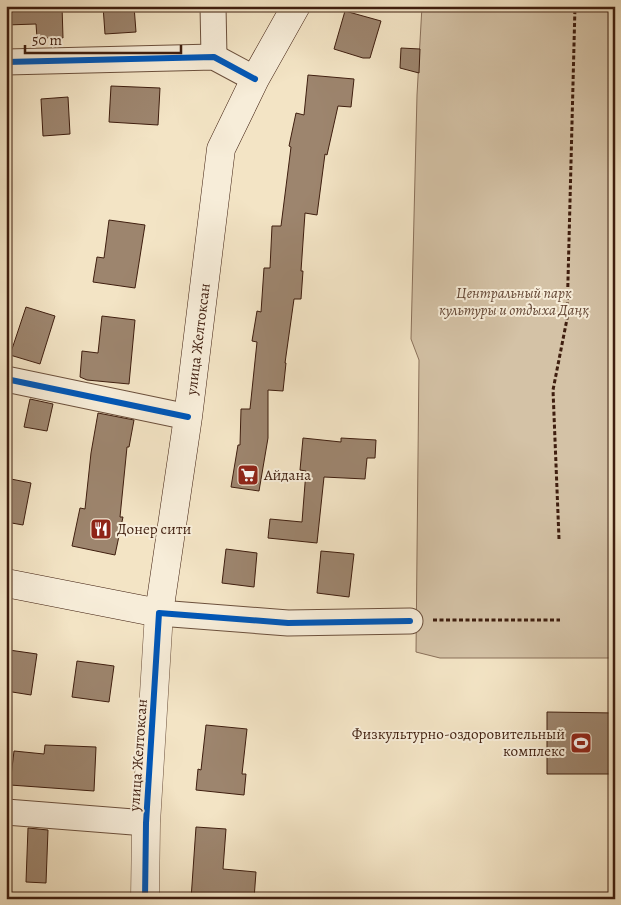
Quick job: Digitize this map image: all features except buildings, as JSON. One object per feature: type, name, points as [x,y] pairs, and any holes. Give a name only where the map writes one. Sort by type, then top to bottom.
[{"type":"main road","name":"улица Желтоксан","points":[[145,899],[146,823],[159,613],[188,416],[221,149],[254,79],[296,6]]},
{"type":"main road","points":[[6,584],[159,613]]},
{"type":"street","points":[[213,6],[214,57]]},
{"type":"street","points":[[6,62],[214,57],[254,79]]},
{"type":"street","points":[[6,379],[188,416]]},
{"type":"street","points":[[159,613],[288,623],[410,620]]},
{"type":"street","points":[[6,812],[146,823]]},
{"type":"path","points":[[558,540],[553,390],[567,319],[575,6]]},
{"type":"path","points":[[410,620],[560,620]]},
{"type":"green space","name":"Центральный парк культуры и отдыха Даңқ","points":[[422,6],[615,6],[615,658],[440,658],[416,652],[419,360],[411,339],[417,95]]},
{"type":"cycle path","points":[[6,62],[214,57],[255,79]]},
{"type":"cycle path","points":[[6,379],[188,417]]},
{"type":"cycle path","points":[[145,899],[146,823],[159,613],[288,623],[410,621]]},
{"type":"place","name":"Айдана","points":[[248,475]]},
{"type":"place","name":"Донер сити","points":[[101,529]]},
{"type":"place","name":"Физкультурно-оздоровительный комплекс","points":[[581,743]]}]
